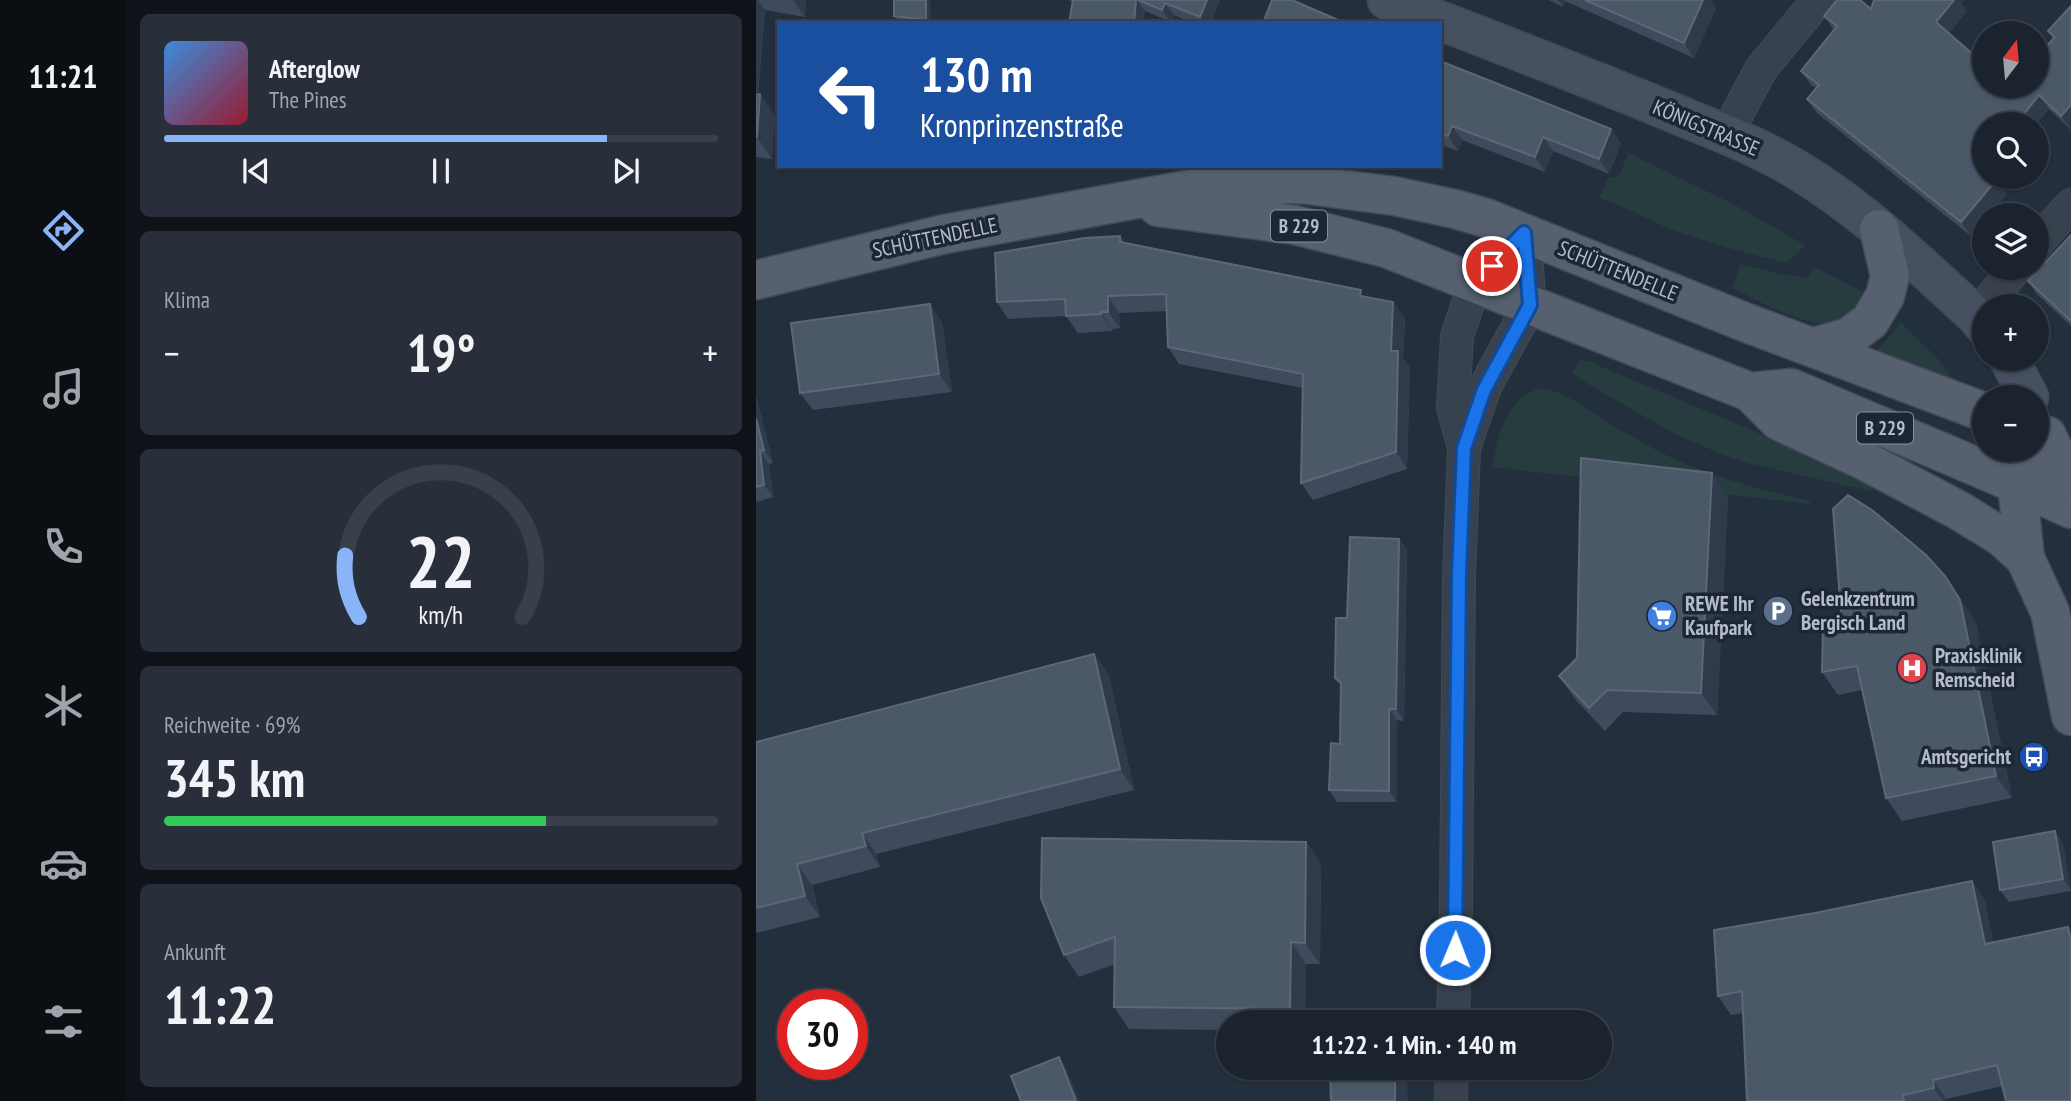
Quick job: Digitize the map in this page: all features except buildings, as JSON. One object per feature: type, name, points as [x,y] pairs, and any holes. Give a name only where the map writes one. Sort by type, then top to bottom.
[{"type":"main road","name":"KÖNIGSTRASSE","points":[[1387,0],[1441,21]]},
{"type":"main road","name":"KÖNIGSTRASSE","points":[[1442,21],[1726,135],[1798,170],[1835,194],[1879,229],[1972,314]]},
{"type":"main road","name":"SCHÜTTENDELLE","points":[[756,280],[944,234],[1115,202],[1208,186],[1301,184],[1394,195],[1455,209],[1524,233],[1747,323],[1972,407]]},
{"type":"main road","name":"SCHÜTTENDELLE","points":[[1115,202],[1295,225],[1386,248],[1750,392],[1779,421],[1865,461],[1974,519],[2002,537],[2025,558]]},
{"type":"main road","points":[[1814,347],[1849,337],[1870,321],[1885,296],[1890,276],[1879,229]]},
{"type":"main road","name":"SCHÜTTENDELLE","points":[[1750,392],[1791,388],[2017,484]]},
{"type":"main road","points":[[2049,445],[2071,485]]},
{"type":"main road","points":[[2017,484],[2026,462]]},
{"type":"main road","name":"B 229","points":[[2017,484],[2071,509]]},
{"type":"main road","name":"B 229","points":[[2017,484],[2025,558],[2050,612],[2071,716]]},
{"type":"street","points":[[1726,135],[1762,69],[1818,0]]},
{"type":"street","points":[[2049,230],[2071,205]]},
{"type":"street","points":[[1464,448],[1453,407],[1457,336],[1475,283],[1524,233]]},
{"type":"street","points":[[1453,1010],[1459,576],[1464,448],[1484,390],[1530,305],[1524,233]]},
{"type":"street","points":[[1451,1101],[1452,1080]]},
{"type":"green space","points":[[1628,153],[1733,204],[1805,245],[1787,263],[1668,228],[1599,198],[1608,178],[1619,176]]},
{"type":"green space","points":[[1741,264],[1807,278],[1815,267],[1863,292],[1858,303],[1845,317],[1834,322],[1818,323],[1765,305],[1732,287]]},
{"type":"green space","points":[[1900,322],[1937,358],[1959,387],[1876,352]]},
{"type":"green space","points":[[1579,360],[1588,361],[1791,447],[1873,489],[1866,490],[1747,463],[1673,433],[1572,373]]},
{"type":"green space","points":[[1542,388],[1573,400],[1618,429],[1693,467],[1810,501],[1809,504],[1493,467],[1501,430],[1512,408],[1530,392]]},
{"type":"place","name":"Gelenkzentrum Bergisch Land","points":[[1778,611]]},
{"type":"place","name":"REWE Ihr Kaufpark","points":[[1662,616]]},
{"type":"place","name":"Praxisklinik Remscheid","points":[[1912,668]]},
{"type":"place","name":"Amtsgericht","points":[[2034,757]]},
{"type":"route","points":[[1455,950],[1459,576],[1464,448],[1484,390],[1530,305],[1524,233],[1492,266]]}]
